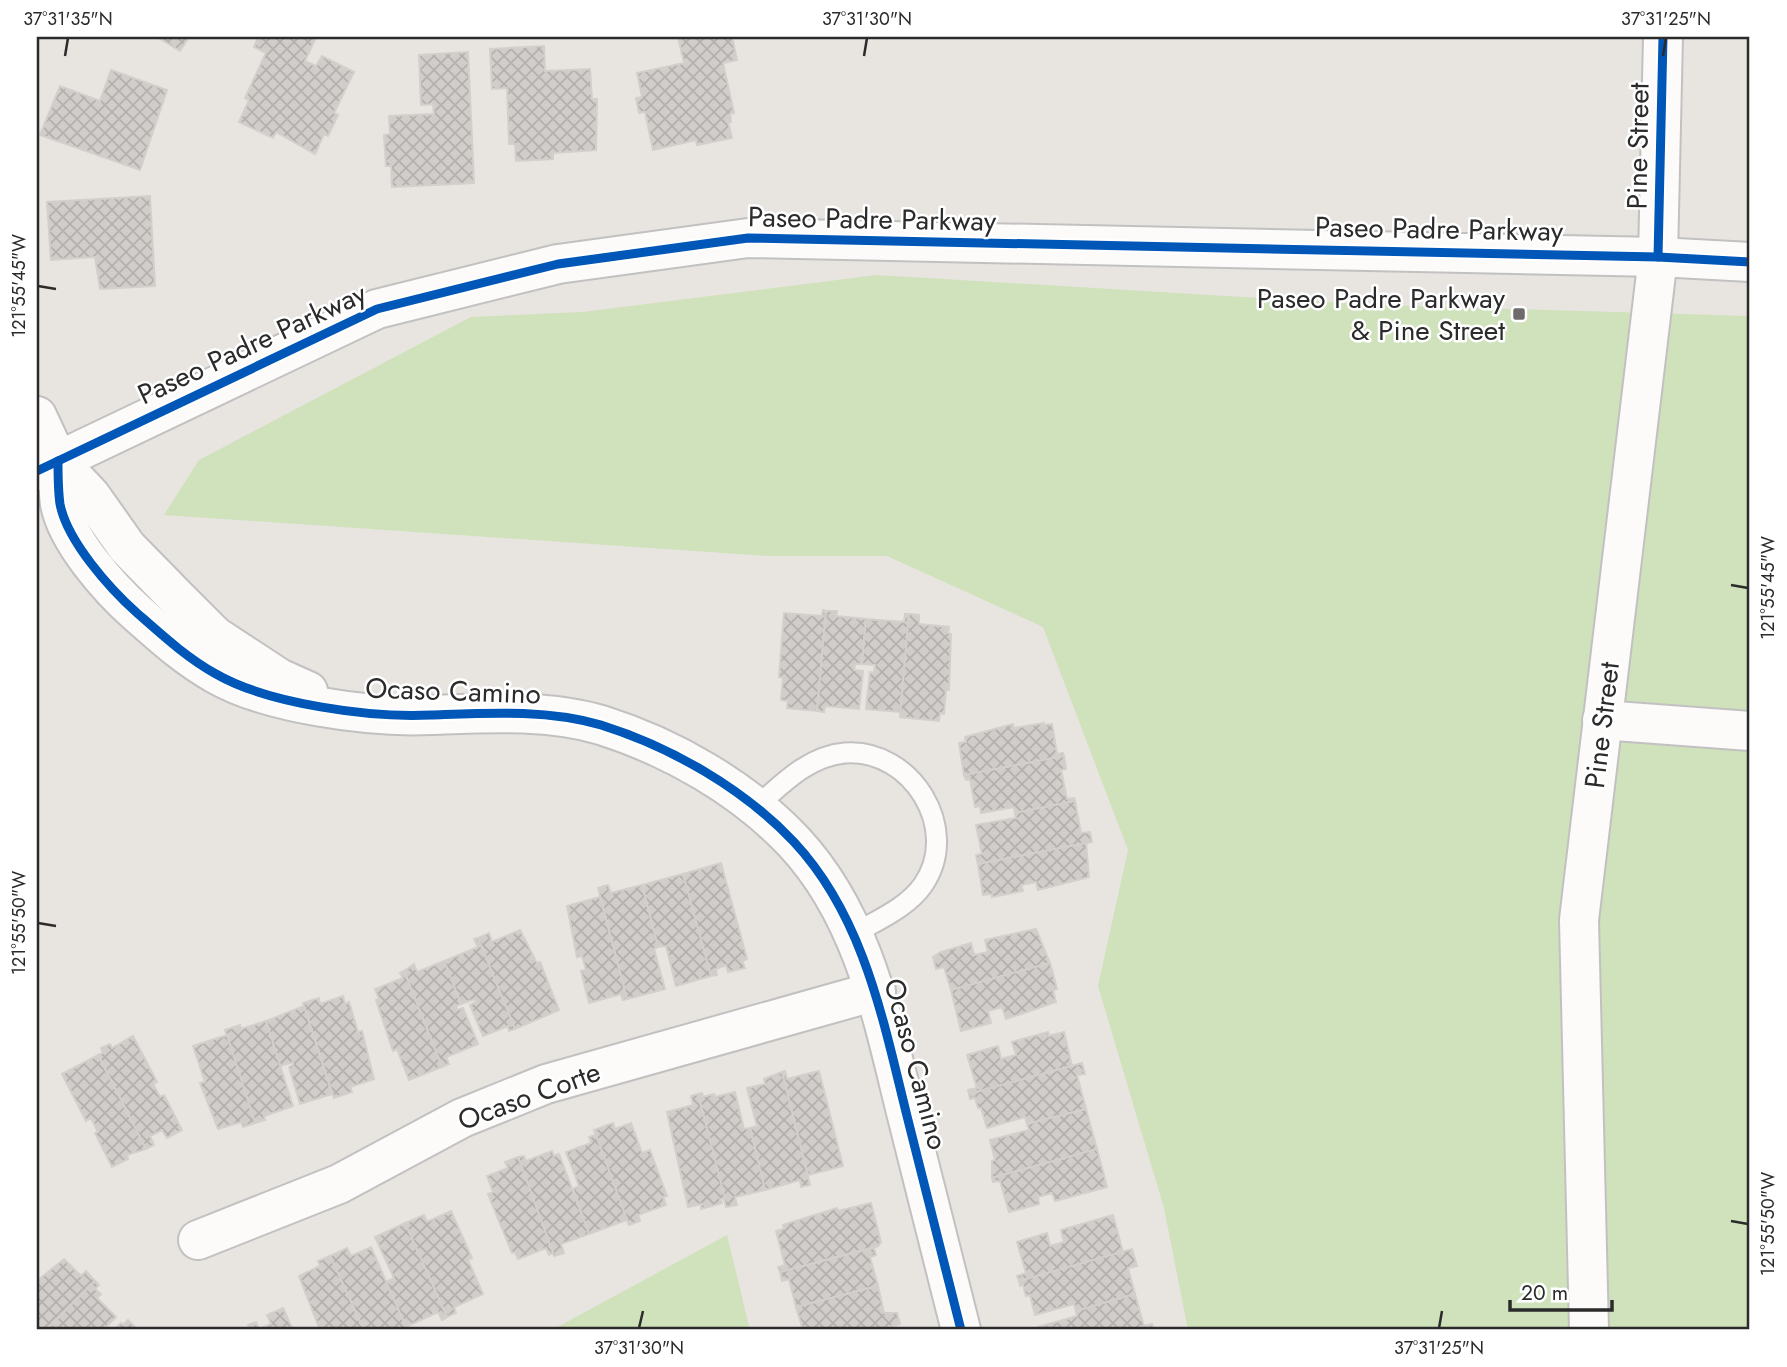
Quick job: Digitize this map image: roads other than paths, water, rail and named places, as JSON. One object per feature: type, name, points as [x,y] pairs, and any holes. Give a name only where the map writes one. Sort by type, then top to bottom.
[{"type":"street","name":"Pine Street","points":[[1589,1330],[1579,920],[1658,257],[1663,37]]},
{"type":"street","name":"Paseo Padre Parkway","points":[[47,466],[377,309],[558,264],[748,238],[1658,257],[1750,262]]},
{"type":"street","points":[[37,416],[47,466]]},
{"type":"street","name":"Ocaso Camino","points":[[47,466],[61,507],[81,550],[124,602],[173,646],[216,675],[257,694],[351,710],[425,716],[531,714],[599,724],[687,760],[755,808],[794,843],[830,890],[853,934],[876,991],[961,1330]]},
{"type":"street","points":[[1602,720],[1750,732]]},
{"type":"street","name":"Ocaso Corte","points":[[198,1240],[339,1184],[462,1118],[546,1084],[876,991]]},
{"type":"lane","points":[[755,808],[794,773],[822,758],[846,753],[873,756],[901,770],[926,796],[936,827],[935,858],[923,885],[898,909],[853,934]]},
{"type":"place","name":"Paseo Padre Parkway & Pine Street","points":[[1519,314]]}]
